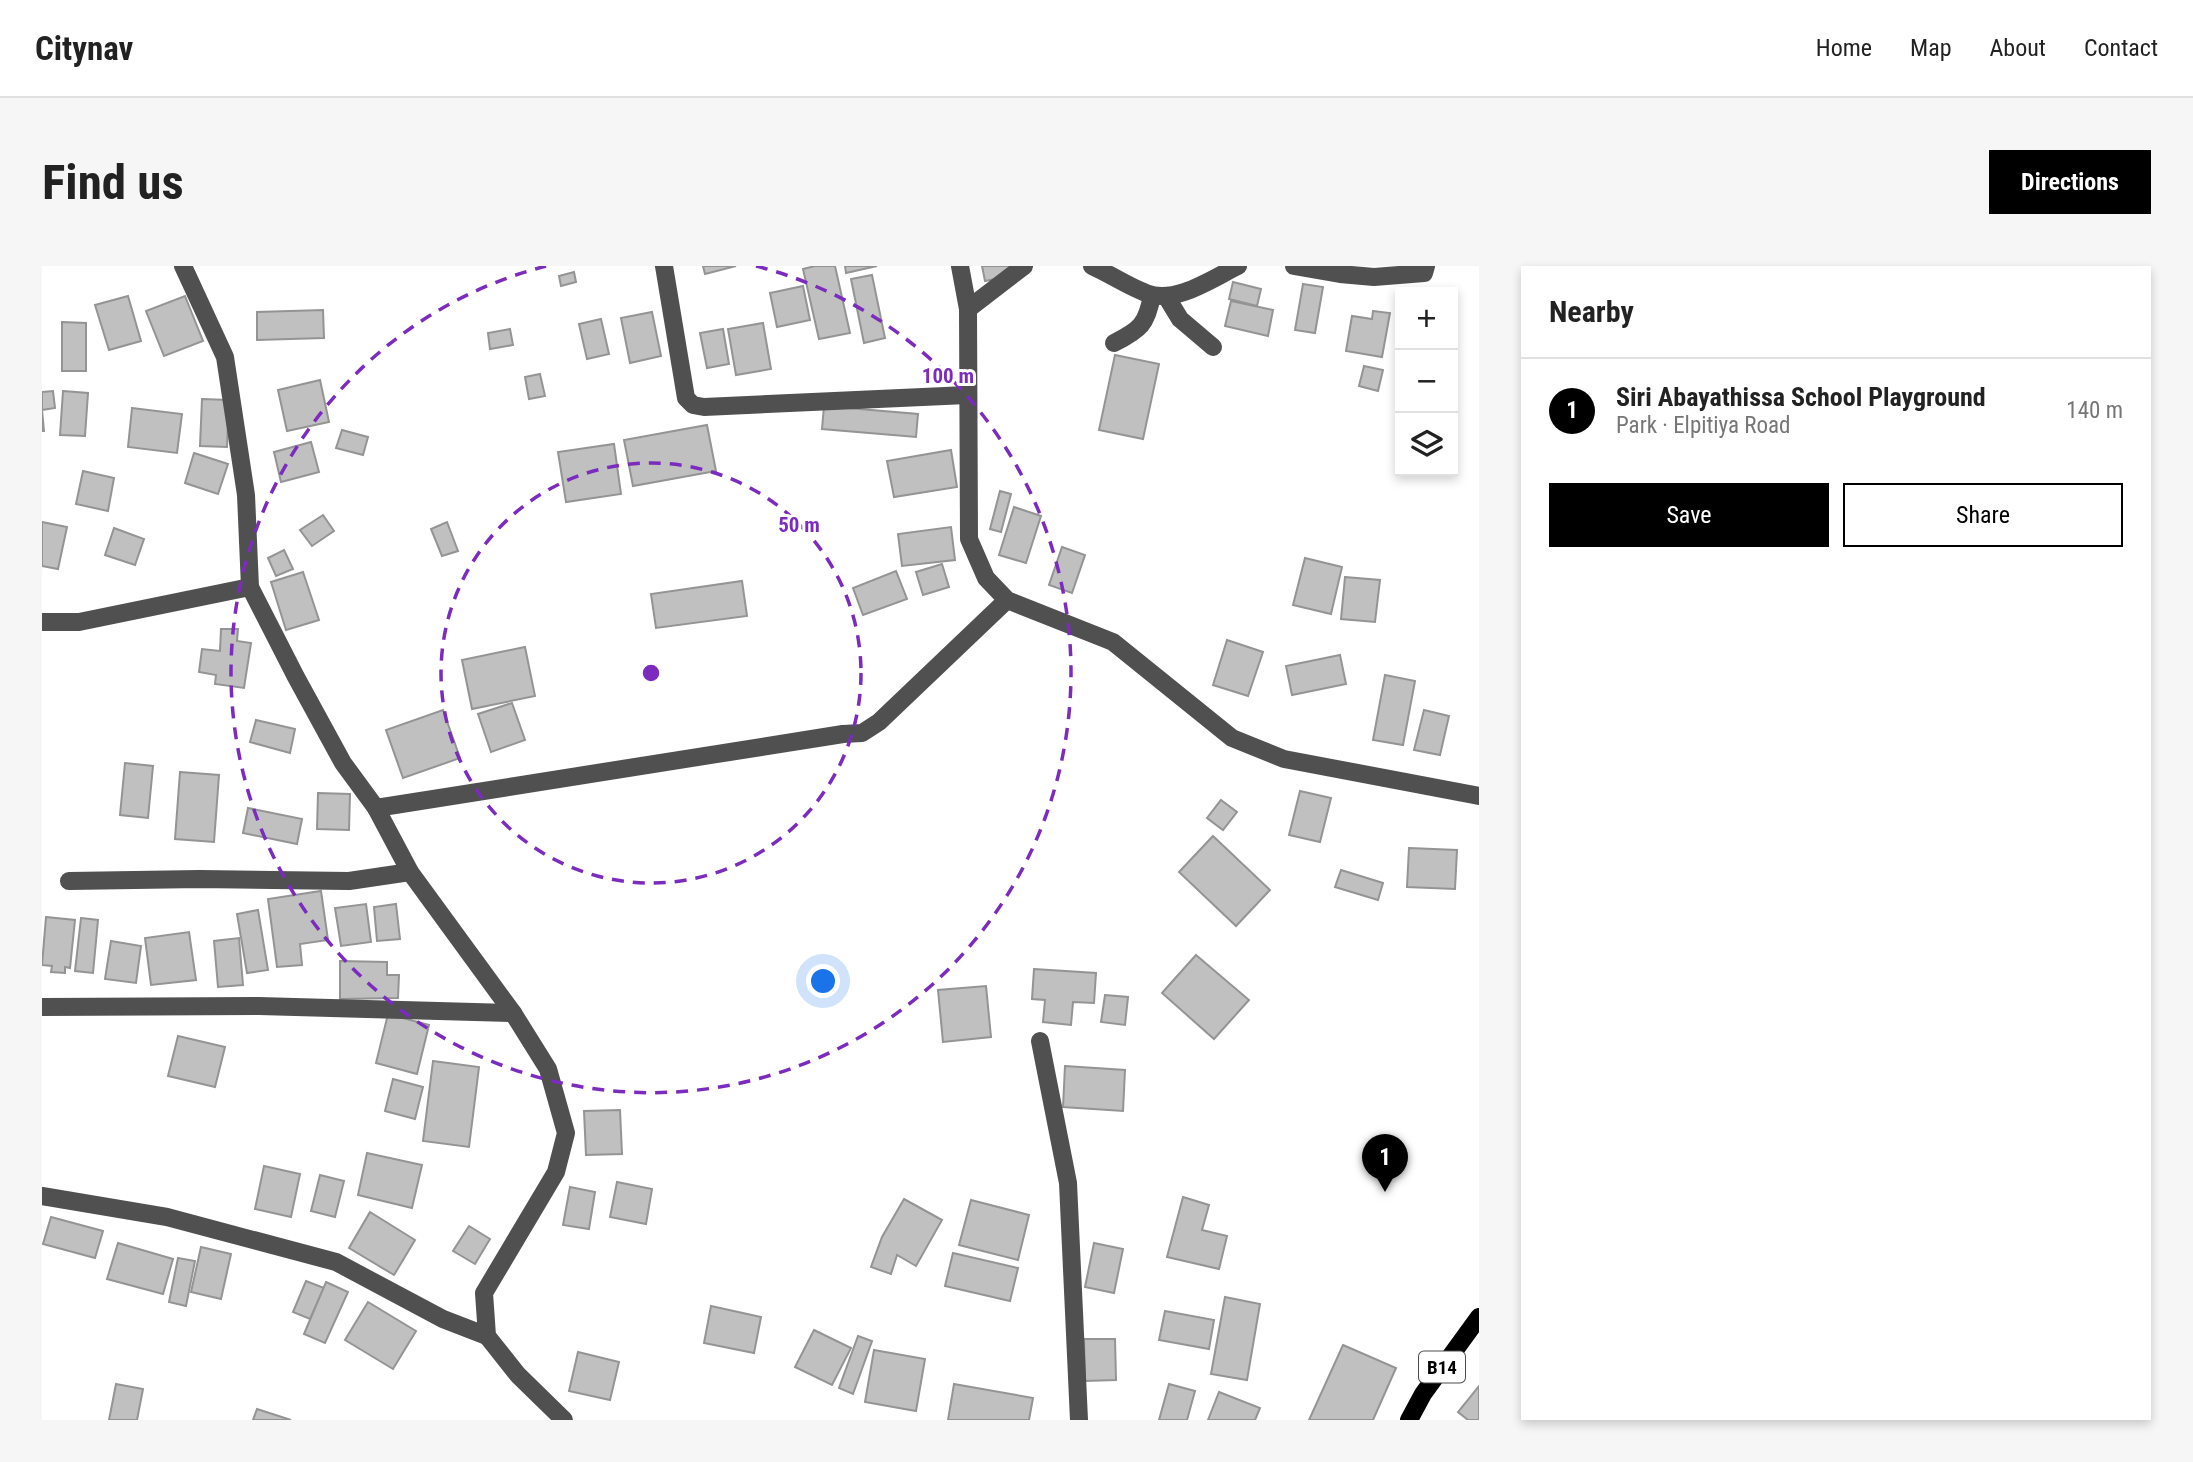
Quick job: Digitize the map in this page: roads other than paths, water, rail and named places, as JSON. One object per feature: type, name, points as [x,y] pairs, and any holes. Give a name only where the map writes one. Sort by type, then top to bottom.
[{"type":"main road","name":"B14","points":[[1409,1420],[1423,1394],[1479,1317]]},
{"type":"street","points":[[183,266],[225,357],[246,495],[250,587],[343,763],[376,808],[410,872],[513,1013],[548,1069],[566,1133],[556,1171],[484,1293],[487,1336]]},
{"type":"street","points":[[664,266],[686,398],[693,405],[704,407],[967,395]]},
{"type":"street","points":[[960,266],[968,309],[969,539],[986,578],[1007,600],[1113,642],[1232,738],[1284,759],[1479,796]]},
{"type":"street","points":[[968,309],[1024,266]]},
{"type":"street","points":[[1092,266],[1159,295],[1180,319],[1213,346]]},
{"type":"street","points":[[1114,343],[1135,333],[1146,320],[1159,295],[1202,284],[1238,266]]},
{"type":"street","points":[[1294,266],[1374,277],[1424,273],[1426,266]]},
{"type":"street","points":[[42,622],[79,622],[250,587]]},
{"type":"street","points":[[376,808],[862,733],[879,722],[1007,600]]},
{"type":"street","points":[[69,881],[349,881],[410,872]]},
{"type":"street","points":[[42,1007],[259,1006],[513,1013]]},
{"type":"street","points":[[1040,1041],[1068,1183],[1079,1420]]},
{"type":"street","points":[[42,1196],[167,1217],[335,1262],[443,1319],[487,1336],[518,1375],[564,1420]]},
{"type":"place","name":"Siri Abayathissa School Playground","points":[[1385,1192]]}]
